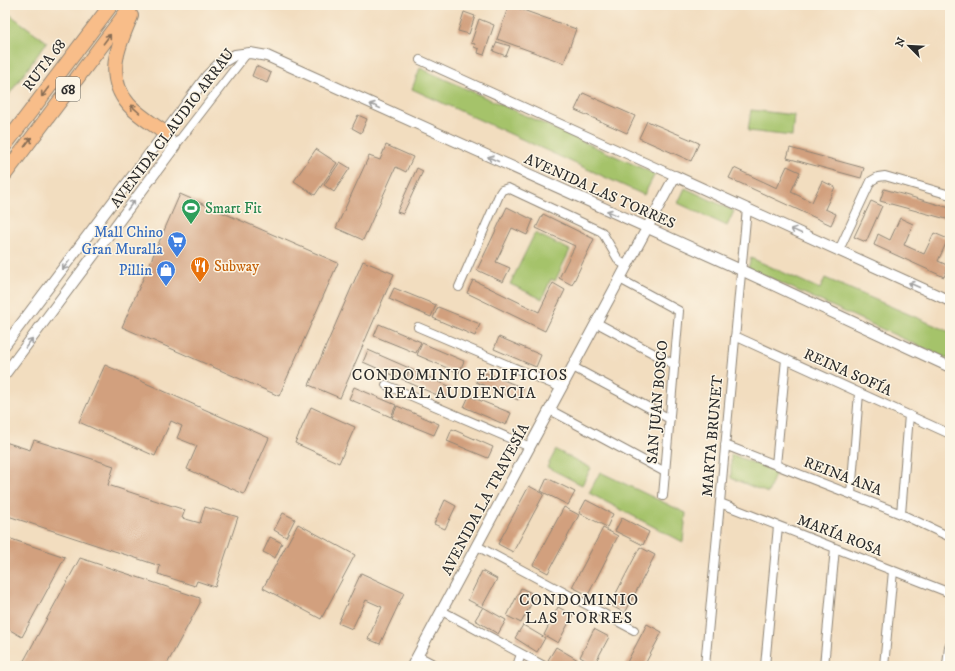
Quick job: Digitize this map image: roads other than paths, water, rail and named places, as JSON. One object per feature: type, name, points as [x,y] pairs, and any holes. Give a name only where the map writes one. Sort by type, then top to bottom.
[{"type":"highway","name":"RUTA 68","points":[[5,145],[111,5]]},
{"type":"highway","name":"68","points":[[5,174],[132,5]]},
{"type":"highway","points":[[136,5],[118,48],[115,66],[117,80],[120,90],[129,104],[165,133]]},
{"type":"street","name":"AVENIDA CLAUDIO ARRAU","points":[[5,374],[175,146],[247,53]]},
{"type":"street","name":"AVENIDA LAS TORRES","points":[[235,55],[256,53],[267,56],[647,229],[741,270],[950,367]]},
{"type":"street","name":"AVENIDA CLAUDIO ARRAU","points":[[5,345],[207,76],[218,65],[235,55]]},
{"type":"street","points":[[420,60],[950,301]]},
{"type":"street","points":[[165,133],[175,146]]},
{"type":"street","name":"AVENIDA LA TRAVESÍA","points":[[412,666],[597,323],[674,176]]},
{"type":"street","points":[[839,250],[871,180],[885,176],[950,195]]},
{"type":"street","points":[[459,287],[500,193],[502,190],[508,188],[602,232],[619,261],[627,266]]},
{"type":"street","name":"MARTA BRUNET","points":[[705,666],[747,208]]},
{"type":"street","name":"SAN JUAN BOSCO","points":[[620,279],[679,311],[663,496]]},
{"type":"street","points":[[597,323],[674,365]]},
{"type":"street","points":[[418,327],[562,388]]},
{"type":"street","name":"REINA SOFÍA","points":[[735,336],[950,434]]},
{"type":"street","points":[[776,465],[786,360]]},
{"type":"street","points":[[573,367],[670,419]]},
{"type":"street","points":[[386,385],[530,447]]},
{"type":"street","points":[[851,494],[859,393]]},
{"type":"street","points":[[550,410],[665,472]]},
{"type":"street","points":[[901,514],[909,415]]},
{"type":"street","name":"REINA ANA","points":[[725,444],[901,514],[950,537]]},
{"type":"street","name":"MARÍA ROSA","points":[[720,503],[950,593]]},
{"type":"street","points":[[764,666],[778,526]]},
{"type":"street","points":[[477,546],[634,630]]},
{"type":"street","points":[[824,666],[835,548]]},
{"type":"street","points":[[884,666],[893,571]]},
{"type":"street","points":[[442,611],[544,666]]},
{"type":"street","points":[[948,666],[950,647]]},
{"type":"street","points":[[517,666],[521,654]]},
{"type":"street","points":[[418,656],[437,666]]},
{"type":"place","name":"Smart Fit","points":[[191,225]]},
{"type":"place","name":"Mall Chino Gran Muralla","points":[[177,258]]},
{"type":"place","name":"Subway","points":[[200,283]]},
{"type":"place","name":"Pillin","points":[[166,287]]},
{"type":"district","name":"CONDOMINIO EDIFICIOS REAL AUDIENCIA","points":[[460,383]]},
{"type":"district","name":"CONDOMINIO LAS TORRES","points":[[579,608]]}]
